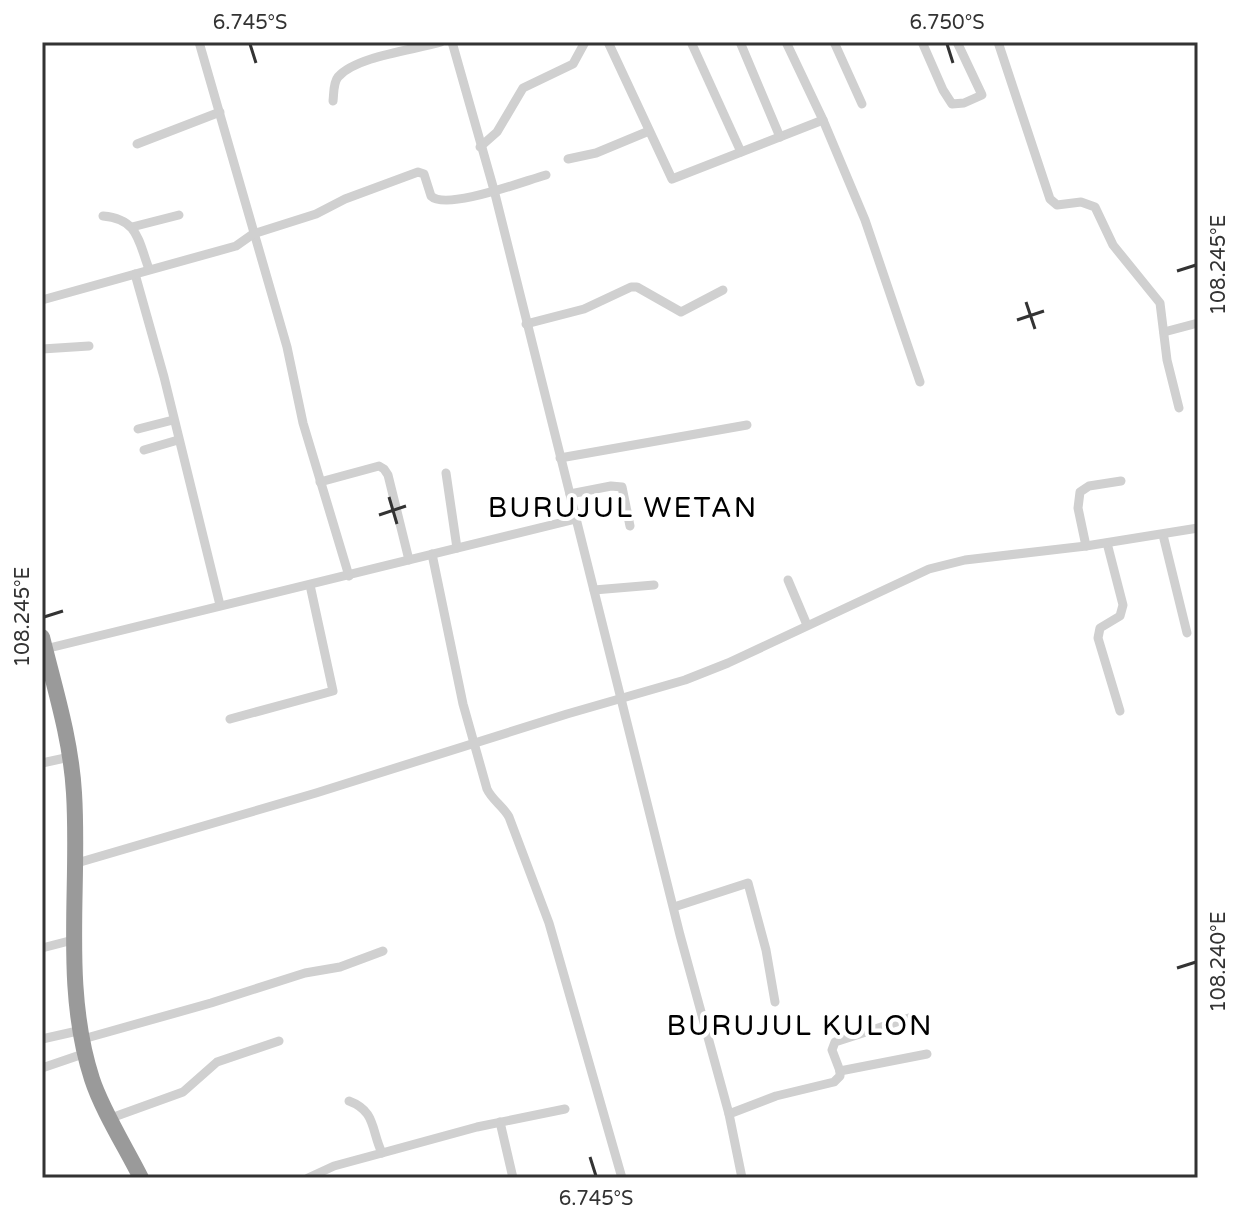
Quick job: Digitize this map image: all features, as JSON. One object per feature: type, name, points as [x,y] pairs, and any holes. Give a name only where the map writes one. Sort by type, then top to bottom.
[{"type":"highway","points":[[44,651],[70,757],[77,863],[72,958],[84,1041],[92,1080],[141,1178]]},
{"type":"street","points":[[199,42],[287,347],[303,423],[349,576]]},
{"type":"street","points":[[333,101],[335,81],[340,74],[386,53],[441,42]]},
{"type":"street","points":[[452,42],[494,190],[729,1114],[742,1178]]},
{"type":"street","points":[[480,147],[497,132],[523,88],[573,64],[585,42]]},
{"type":"street","points":[[608,42],[672,179],[823,120]]},
{"type":"street","points":[[691,42],[741,152]]},
{"type":"street","points":[[740,42],[780,137]]},
{"type":"street","points":[[786,42],[865,220],[920,382]]},
{"type":"street","points":[[834,42],[862,104]]},
{"type":"street","points":[[922,42],[943,90],[952,104],[958,104],[982,95],[957,42]]},
{"type":"street","points":[[998,42],[1050,199],[1057,205],[1081,202],[1095,207],[1113,245],[1158,300],[1167,360],[1179,408]]},
{"type":"street","points":[[137,144],[220,112]]},
{"type":"street","points":[[568,159],[596,153],[649,131]]},
{"type":"street","points":[[42,300],[236,246],[253,234],[316,214],[345,199],[418,172],[423,172],[426,177],[435,201],[466,198],[546,175]]},
{"type":"street","points":[[132,227],[179,215]]},
{"type":"street","points":[[103,216],[120,217],[132,227],[149,269]]},
{"type":"street","points":[[135,274],[164,377],[220,605]]},
{"type":"street","points":[[526,324],[584,309],[631,287],[637,287],[681,312],[723,290]]},
{"type":"street","points":[[1164,332],[1198,323]]},
{"type":"street","points":[[42,349],[89,346]]},
{"type":"street","points":[[138,429],[173,420]]},
{"type":"street","points":[[560,458],[747,425]]},
{"type":"street","points":[[144,450],[178,440]]},
{"type":"street","points":[[320,482],[383,467],[388,475],[409,560]]},
{"type":"street","points":[[446,473],[457,548]]},
{"type":"street","points":[[1086,546],[1078,508],[1080,492],[1089,486],[1121,481]]},
{"type":"street","points":[[570,494],[611,486],[622,487],[630,526]]},
{"type":"street","points":[[44,651],[576,519]]},
{"type":"street","points":[[77,863],[685,680],[929,569],[965,560],[1086,546],[1198,528]]},
{"type":"street","points":[[1163,535],[1187,633]]},
{"type":"street","points":[[1107,543],[1123,605],[1120,616],[1100,628],[1098,638],[1120,711]]},
{"type":"street","points":[[432,554],[463,704],[489,793],[503,806],[509,817],[549,923],[622,1178]]},
{"type":"street","points":[[788,580],[807,625]]},
{"type":"street","points":[[230,719],[333,691],[310,585]]},
{"type":"street","points":[[594,590],[654,585]]},
{"type":"street","points":[[42,763],[70,757]]},
{"type":"street","points":[[674,907],[748,883],[766,950],[775,1002]]},
{"type":"street","points":[[42,948],[73,940]]},
{"type":"street","points":[[42,1068],[84,1041],[305,973],[340,967],[383,951]]},
{"type":"street","points":[[729,1114],[776,1096],[834,1082],[840,1076],[832,1050],[835,1042],[909,1018]]},
{"type":"street","points":[[42,1039],[84,1041]]},
{"type":"street","points":[[111,1118],[183,1092],[217,1062],[279,1041]]},
{"type":"street","points":[[840,1071],[927,1054]]},
{"type":"street","points":[[349,1101],[361,1105],[367,1112],[382,1153]]},
{"type":"street","points":[[308,1178],[334,1166],[382,1153],[500,1122],[565,1109]]},
{"type":"street","points":[[500,1122],[513,1178]]},
{"type":"district","name":"BURUJUL WETAN","points":[[623,508]]},
{"type":"district","name":"BURUJUL KULON","points":[[800,1026]]}]
